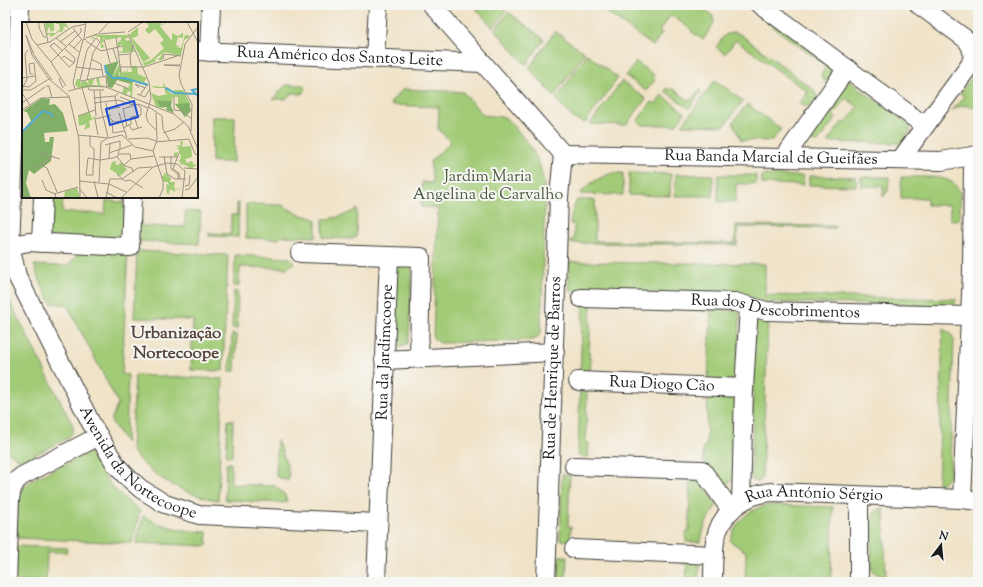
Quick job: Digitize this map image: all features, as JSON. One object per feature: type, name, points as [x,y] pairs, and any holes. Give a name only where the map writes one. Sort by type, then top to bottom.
[{"type":"street","name":"Avenida da Nortecoope","points":[[20,5],[21,46],[8,246],[17,276],[99,436],[116,465],[133,484],[150,496],[176,509],[195,514],[209,516],[378,523]]},
{"type":"street","points":[[203,52],[211,5]]},
{"type":"street","points":[[375,59],[378,5]]},
{"type":"street","points":[[432,5],[563,154]]},
{"type":"street","points":[[761,5],[925,126]]},
{"type":"street","points":[[900,160],[970,65],[973,54],[967,40],[919,5]]},
{"type":"street","name":"Rua Américo dos Santos Leite","points":[[203,52],[483,63]]},
{"type":"street","points":[[784,158],[847,68]]},
{"type":"street","name":"Rua Banda Marcial de Gueifães","points":[[563,154],[941,161],[976,155]]},
{"type":"street","name":"Rua de Henrique de Barros","points":[[546,582],[555,352],[559,197],[563,154]]},
{"type":"street","points":[[970,500],[970,316],[976,155]]},
{"type":"street","points":[[41,243],[43,198]]},
{"type":"street","points":[[8,246],[28,242],[130,247],[132,198]]},
{"type":"street","points":[[300,253],[389,256]]},
{"type":"street","name":"Rua da Jardimcoope","points":[[376,582],[389,256],[421,256],[419,358]]},
{"type":"street","name":"Rua dos Descobrimentos","points":[[581,298],[735,302],[766,311],[970,316]]},
{"type":"street","points":[[738,500],[749,306]]},
{"type":"street","points":[[384,360],[555,352]]},
{"type":"street","name":"Rua Diogo Cão","points":[[578,381],[744,388]]},
{"type":"street","points":[[8,582],[10,499],[12,489],[16,482],[28,472],[99,436]]},
{"type":"street","points":[[574,466],[702,470],[738,500]]},
{"type":"street","name":"Rua António Sérgio","points":[[713,582],[714,555],[717,533],[720,525],[738,500],[758,494],[772,492],[970,500]]},
{"type":"street","points":[[859,496],[859,582]]},
{"type":"street","points":[[574,548],[714,555]]},
{"type":"green space","points":[[473,5],[499,5],[506,10],[493,28]]},
{"type":"green space","points":[[597,5],[700,5],[713,16],[714,23],[703,40],[671,15],[659,31],[662,33],[653,46]]},
{"type":"green space","points":[[744,5],[751,5],[827,61],[832,74],[828,81],[824,81],[821,75],[826,66]]},
{"type":"green space","points":[[508,12],[544,39],[526,65],[495,30]]},
{"type":"green space","points":[[555,31],[585,53],[554,96],[529,68]]},
{"type":"green space","points":[[733,32],[740,34],[814,90],[817,97],[810,106],[803,106],[799,104],[808,92],[736,40],[725,54],[716,47],[725,35]]},
{"type":"green space","points":[[587,54],[618,78],[585,123],[574,119],[556,99]]},
{"type":"green space","points":[[636,62],[655,76],[653,78],[655,80],[646,91],[626,76]]},
{"type":"green space","points":[[978,69],[978,110],[972,107],[962,106],[952,111],[964,96],[960,93]]},
{"type":"green space","points":[[715,80],[743,101],[724,126],[682,125]]},
{"type":"green space","points":[[622,81],[646,99],[626,125],[590,124]]},
{"type":"green space","points":[[849,81],[910,125],[910,131],[901,143],[827,142],[842,122],[845,124],[858,107],[846,98],[833,115],[836,118],[818,142],[810,141],[808,137]]},
{"type":"green space","points":[[286,85],[303,85],[306,90],[301,94],[292,93],[286,99],[273,99]]},
{"type":"green space","points":[[667,88],[670,90],[672,88],[690,101],[699,90],[701,92],[689,108],[665,91]]},
{"type":"green space","name":"Jardim Maria Angelina de Carvalho","points":[[403,89],[463,92],[483,115],[505,117],[521,134],[537,159],[541,169],[545,193],[541,331],[539,336],[533,340],[440,343],[433,338],[438,208],[421,207],[422,182],[433,183],[430,161],[451,142],[438,129],[439,107],[391,105],[391,102]]},
{"type":"green space","points":[[662,95],[685,113],[676,125],[642,125],[637,121],[652,102],[656,104]]},
{"type":"green space","points":[[747,104],[781,129],[772,141],[741,140],[733,122]]},
{"type":"green space","points":[[212,117],[235,117],[234,162],[212,162]]},
{"type":"green space","points":[[613,173],[623,173],[623,195],[580,194],[595,181]]},
{"type":"green space","points":[[629,173],[671,174],[670,196],[629,195]]},
{"type":"green space","points":[[676,174],[713,175],[713,196],[675,196]]},
{"type":"green space","points":[[718,175],[756,175],[756,184],[736,184],[736,202],[718,202]]},
{"type":"green space","points":[[762,175],[803,176],[803,185],[762,184]]},
{"type":"green space","points":[[809,176],[856,177],[856,186],[809,185]]},
{"type":"green space","points":[[861,177],[889,177],[888,191],[883,197],[883,186],[861,186]]},
{"type":"green space","points":[[901,177],[934,177],[950,181],[959,191],[959,220],[950,220],[950,205],[927,205],[927,198],[901,198]]},
{"type":"green space","points":[[48,198],[63,198],[62,212],[105,214],[106,201],[125,202],[123,241],[46,238]]},
{"type":"green space","points":[[577,200],[595,200],[595,241],[735,243],[736,225],[835,226],[835,228],[738,227],[737,245],[570,243],[570,240],[574,240],[574,224],[570,224],[572,212]]},
{"type":"green space","points":[[237,203],[239,203],[238,237],[209,236],[209,233],[231,234],[231,215],[237,215]]},
{"type":"green space","points":[[246,204],[282,205],[298,214],[316,219],[316,237],[282,236],[278,239],[246,238]]},
{"type":"green space","points":[[357,209],[356,237],[352,239],[323,238],[323,219],[341,216]]},
{"type":"green space","points":[[185,211],[201,212],[199,244],[137,241],[138,218],[141,218],[141,226],[185,227]]},
{"type":"green space","points":[[82,249],[128,251],[122,374],[128,375],[126,443],[111,421],[118,403],[67,305],[51,303],[38,277],[34,265],[68,266]]},
{"type":"green space","points":[[137,251],[228,255],[223,371],[191,370],[193,320],[134,318]]},
{"type":"green space","points":[[235,255],[290,258],[294,263],[287,268],[240,267],[239,286],[234,286]]},
{"type":"green space","points":[[569,262],[765,264],[765,295],[956,299],[955,304],[950,306],[766,302],[741,294],[569,291]]},
{"type":"green space","points":[[410,263],[412,267],[409,340],[407,344],[401,346],[397,345],[394,340],[397,264]]},
{"type":"green space","points":[[234,291],[238,292],[237,329],[232,328]]},
{"type":"green space","points":[[5,292],[73,426],[73,432],[68,438],[25,460],[18,459],[5,450]]},
{"type":"green space","points":[[583,304],[591,305],[589,358],[591,359],[590,373],[580,372]]},
{"type":"green space","points":[[701,308],[738,311],[740,315],[738,376],[735,381],[708,381],[711,311],[701,311]]},
{"type":"green space","points":[[757,319],[768,320],[762,478],[759,482],[753,481],[751,478],[755,324]]},
{"type":"green space","points":[[943,329],[951,334],[954,340],[950,472],[949,477],[943,483],[938,484]]},
{"type":"green space","points":[[232,334],[237,335],[235,371],[230,371]]},
{"type":"green space","points":[[135,375],[223,379],[218,500],[193,494],[170,483],[139,460],[131,450]]},
{"type":"green space","points":[[580,389],[587,389],[586,442],[589,443],[588,457],[578,456]]},
{"type":"green space","points":[[699,392],[736,395],[734,479],[727,484],[718,482],[703,461],[703,447],[706,447],[708,396],[699,395]]},
{"type":"green space","points":[[228,420],[233,420],[232,456],[226,456]]},
{"type":"green space","points":[[277,440],[289,472],[288,481],[276,476]]},
{"type":"green space","points":[[90,452],[105,477],[117,492],[140,511],[132,543],[16,538],[18,498],[22,488],[32,480]]},
{"type":"green space","points":[[226,463],[231,463],[231,484],[275,486],[285,495],[287,501],[284,503],[226,500]]},
{"type":"green space","points":[[562,474],[570,475],[568,526],[571,527],[570,541],[560,540]]},
{"type":"green space","points":[[682,476],[699,477],[717,505],[706,523],[701,542],[686,542],[686,532],[689,531],[690,479],[682,479]]},
{"type":"green space","points":[[769,505],[833,507],[831,582],[745,582],[746,552],[730,541],[739,522],[744,517],[755,510]]},
{"type":"green space","points":[[879,509],[884,509],[886,579],[872,571],[871,519],[874,513]]},
{"type":"green space","points":[[143,516],[174,528],[207,532],[207,546],[136,543]]},
{"type":"green space","points":[[16,546],[67,548],[67,552],[47,552],[46,582],[15,582]]},
{"type":"green space","points":[[559,556],[567,556],[566,582],[558,582]]},
{"type":"green space","points":[[682,560],[698,563],[698,582],[686,582],[687,564],[682,563]]},
{"type":"district","name":"Urbanização Nortecoope","points":[[176,344]]}]
